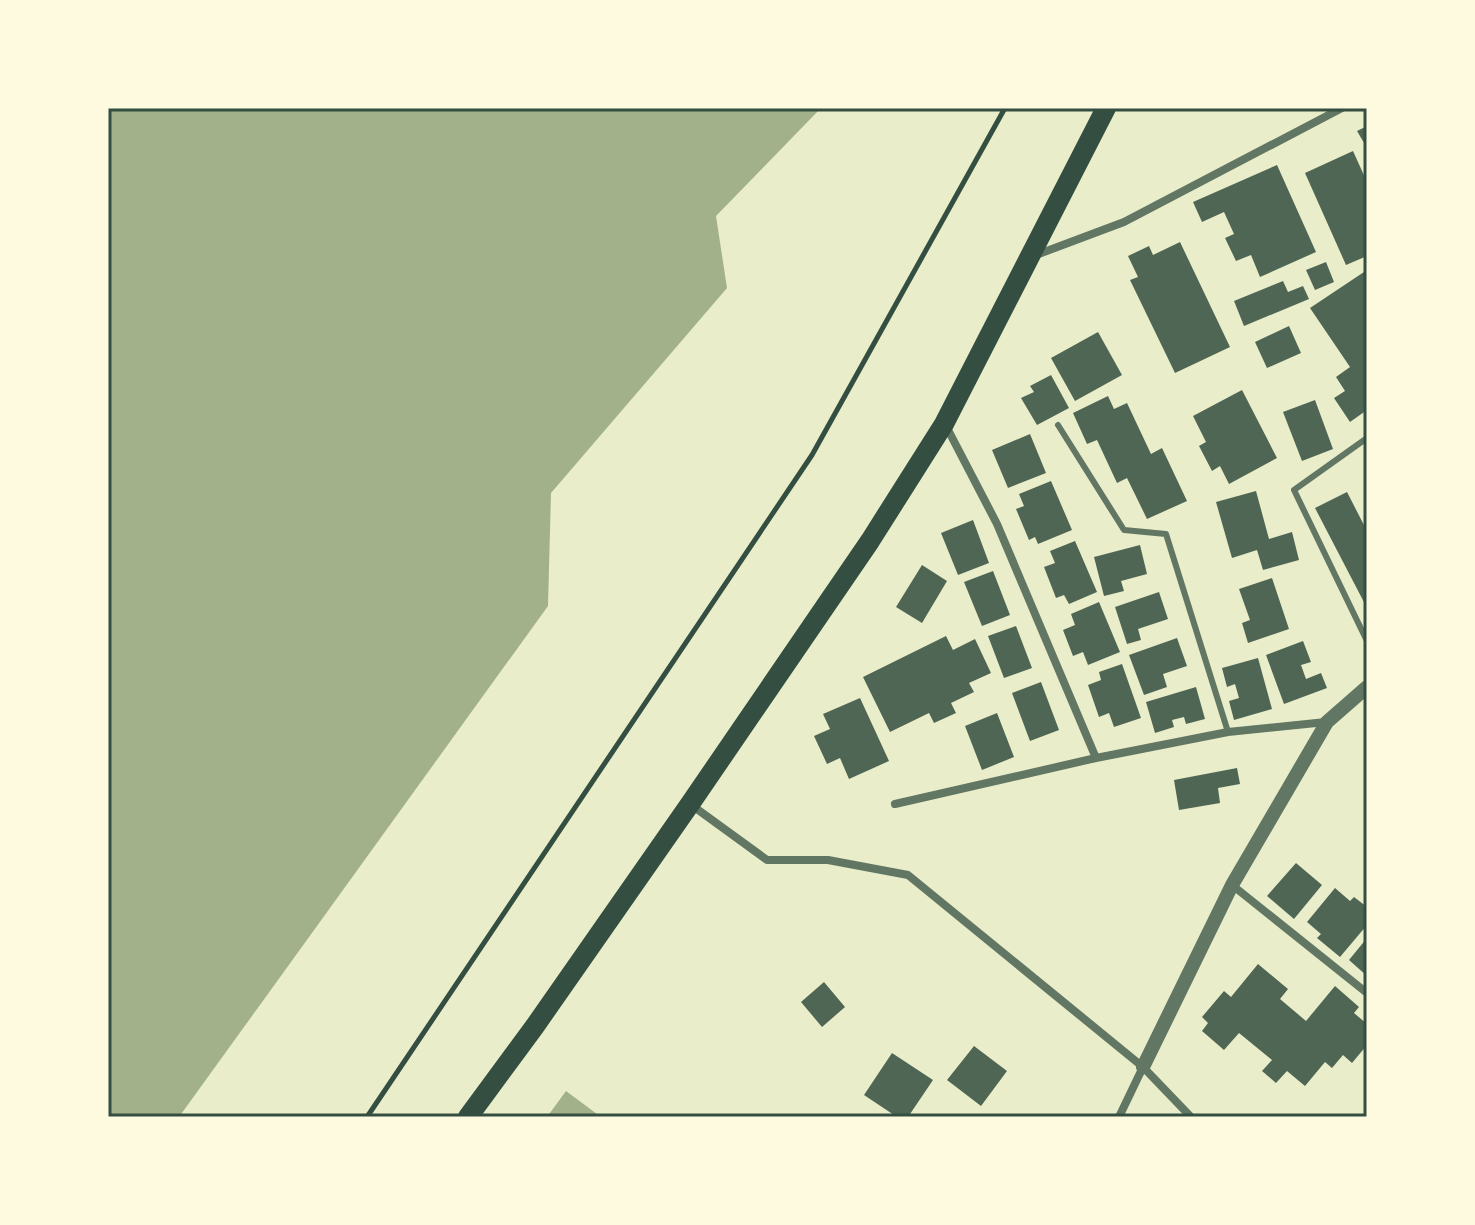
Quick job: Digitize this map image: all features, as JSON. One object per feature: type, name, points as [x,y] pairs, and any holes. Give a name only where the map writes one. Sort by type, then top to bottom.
[{"type":"main road","points":[[468,1117],[690,804],[861,554],[944,424],[1106,108]]},
{"type":"street","points":[[1031,257],[1124,222],[1342,108]]},
{"type":"street","points":[[944,424],[997,524],[1096,758]]},
{"type":"street","points":[[1119,1117],[1232,885],[1327,722],[1367,687]]},
{"type":"street","points":[[895,804],[1096,758],[1228,732],[1327,722]]},
{"type":"street","points":[[690,804],[767,860],[828,860],[908,875],[1143,1067],[1191,1117]]},
{"type":"street","points":[[1232,885],[1367,993]]},
{"type":"lane","points":[[1058,425],[1124,530],[1166,534],[1228,732]]},
{"type":"lane","points":[[1367,438],[1294,490],[1367,641]]},
{"type":"path","points":[[367,1117],[812,455],[1005,108]]},
{"type":"shaded area","points":[[108,108],[821,108],[716,216],[727,288],[551,493],[548,606],[179,1117],[108,1117]]},
{"type":"shaded area","points":[[566,1091],[601,1117],[547,1117]]},
{"type":"building","points":[[1367,126],[1367,148],[1357,131]]},
{"type":"building","points":[[1353,151],[1367,182],[1367,256],[1346,265],[1305,173]]},
{"type":"building","points":[[1277,165],[1316,252],[1260,277],[1251,255],[1236,261],[1225,238],[1234,234],[1224,212],[1202,222],[1193,202]]},
{"type":"building","points":[[1180,242],[1230,347],[1175,373],[1130,280],[1138,277],[1128,256],[1149,246],[1153,255]]},
{"type":"building","points":[[1326,262],[1334,282],[1315,290],[1306,270]]},
{"type":"building","points":[[1367,270],[1367,311],[1364,313],[1367,316],[1367,410],[1350,422],[1334,398],[1345,391],[1336,377],[1350,367],[1310,308]]},
{"type":"building","points":[[1283,281],[1288,292],[1303,286],[1309,299],[1244,326],[1234,301]]},
{"type":"building","points":[[1289,326],[1301,353],[1267,368],[1255,342]]},
{"type":"building","points":[[1098,332],[1122,375],[1075,401],[1051,358]]},
{"type":"building","points":[[1051,375],[1069,408],[1037,425],[1021,398],[1034,392],[1030,386]]},
{"type":"building","points":[[1242,390],[1277,458],[1229,484],[1220,466],[1212,471],[1199,446],[1206,442],[1193,416]]},
{"type":"building","points":[[1108,396],[1114,409],[1127,403],[1151,454],[1162,448],[1187,501],[1147,519],[1127,478],[1117,483],[1097,440],[1087,444],[1073,413]]},
{"type":"building","points":[[1315,400],[1333,449],[1302,461],[1283,412]]},
{"type":"building","points":[[1030,434],[1046,473],[1008,488],[992,450]]},
{"type":"building","points":[[1051,481],[1072,530],[1038,544],[1035,537],[1029,540],[1016,509],[1024,506],[1019,494]]},
{"type":"building","points":[[1256,491],[1269,539],[1292,532],[1299,560],[1263,570],[1257,550],[1232,558],[1216,502]]},
{"type":"building","points":[[1347,492],[1367,531],[1367,608],[1315,508]]},
{"type":"building","points":[[973,520],[989,563],[958,575],[941,533]]},
{"type":"building","points":[[1075,541],[1097,592],[1069,604],[1064,595],[1056,598],[1044,567],[1055,563],[1050,551]]},
{"type":"building","points":[[1140,545],[1147,574],[1121,581],[1124,591],[1104,596],[1094,557]]},
{"type":"building","points":[[922,565],[947,581],[922,623],[896,607]]},
{"type":"building","points":[[993,571],[1010,615],[982,626],[964,582]]},
{"type":"building","points":[[1272,578],[1289,629],[1248,643],[1242,623],[1250,620],[1239,589]]},
{"type":"building","points":[[1159,592],[1168,619],[1138,629],[1141,640],[1127,644],[1115,607]]},
{"type":"building","points":[[1099,602],[1120,652],[1088,665],[1083,652],[1073,656],[1063,630],[1075,625],[1071,614]]},
{"type":"building","points":[[1016,626],[1032,668],[1004,678],[988,636]]},
{"type":"building","points":[[946,636],[953,650],[975,639],[991,673],[969,683],[974,692],[951,703],[956,713],[934,723],[929,713],[890,732],[863,677]]},
{"type":"building","points":[[1177,638],[1187,666],[1163,674],[1167,687],[1144,695],[1129,655]]},
{"type":"building","points":[[1303,641],[1311,662],[1301,665],[1306,679],[1321,673],[1327,688],[1284,704],[1266,655]]},
{"type":"building","points":[[1258,658],[1272,709],[1234,720],[1229,701],[1239,698],[1235,684],[1227,687],[1222,668]]},
{"type":"building","points":[[1122,664],[1141,718],[1114,727],[1109,713],[1099,717],[1088,685],[1101,680],[1099,672]]},
{"type":"building","points":[[1041,682],[1059,730],[1030,741],[1012,693]]},
{"type":"building","points":[[1196,687],[1205,719],[1186,724],[1184,717],[1172,720],[1174,727],[1155,733],[1146,702]]},
{"type":"building","points":[[860,698],[889,761],[849,779],[840,758],[827,764],[814,736],[830,729],[823,714]]},
{"type":"building","points":[[997,713],[1014,757],[982,770],[965,726]]},
{"type":"building","points":[[1237,768],[1240,784],[1218,788],[1220,803],[1179,810],[1174,780]]},
{"type":"building","points":[[1296,863],[1322,885],[1294,919],[1267,896]]},
{"type":"building","points":[[1335,888],[1350,901],[1354,897],[1367,907],[1367,925],[1340,957],[1317,938],[1321,934],[1307,922]]},
{"type":"building","points":[[1367,938],[1367,976],[1349,960]]},
{"type":"building","points":[[1258,964],[1288,989],[1280,999],[1306,1021],[1335,986],[1359,1007],[1354,1013],[1367,1024],[1367,1045],[1352,1063],[1343,1055],[1332,1068],[1325,1062],[1305,1086],[1287,1071],[1276,1083],[1262,1071],[1272,1060],[1239,1033],[1224,1050],[1202,1031],[1208,1023],[1202,1017],[1224,991],[1231,997]]},
{"type":"building","points":[[824,982],[845,1007],[822,1027],[801,1002]]},
{"type":"building","points":[[974,1046],[1007,1071],[981,1106],[947,1080]]},
{"type":"building","points":[[892,1053],[933,1080],[908,1117],[897,1117],[864,1095]]}]
